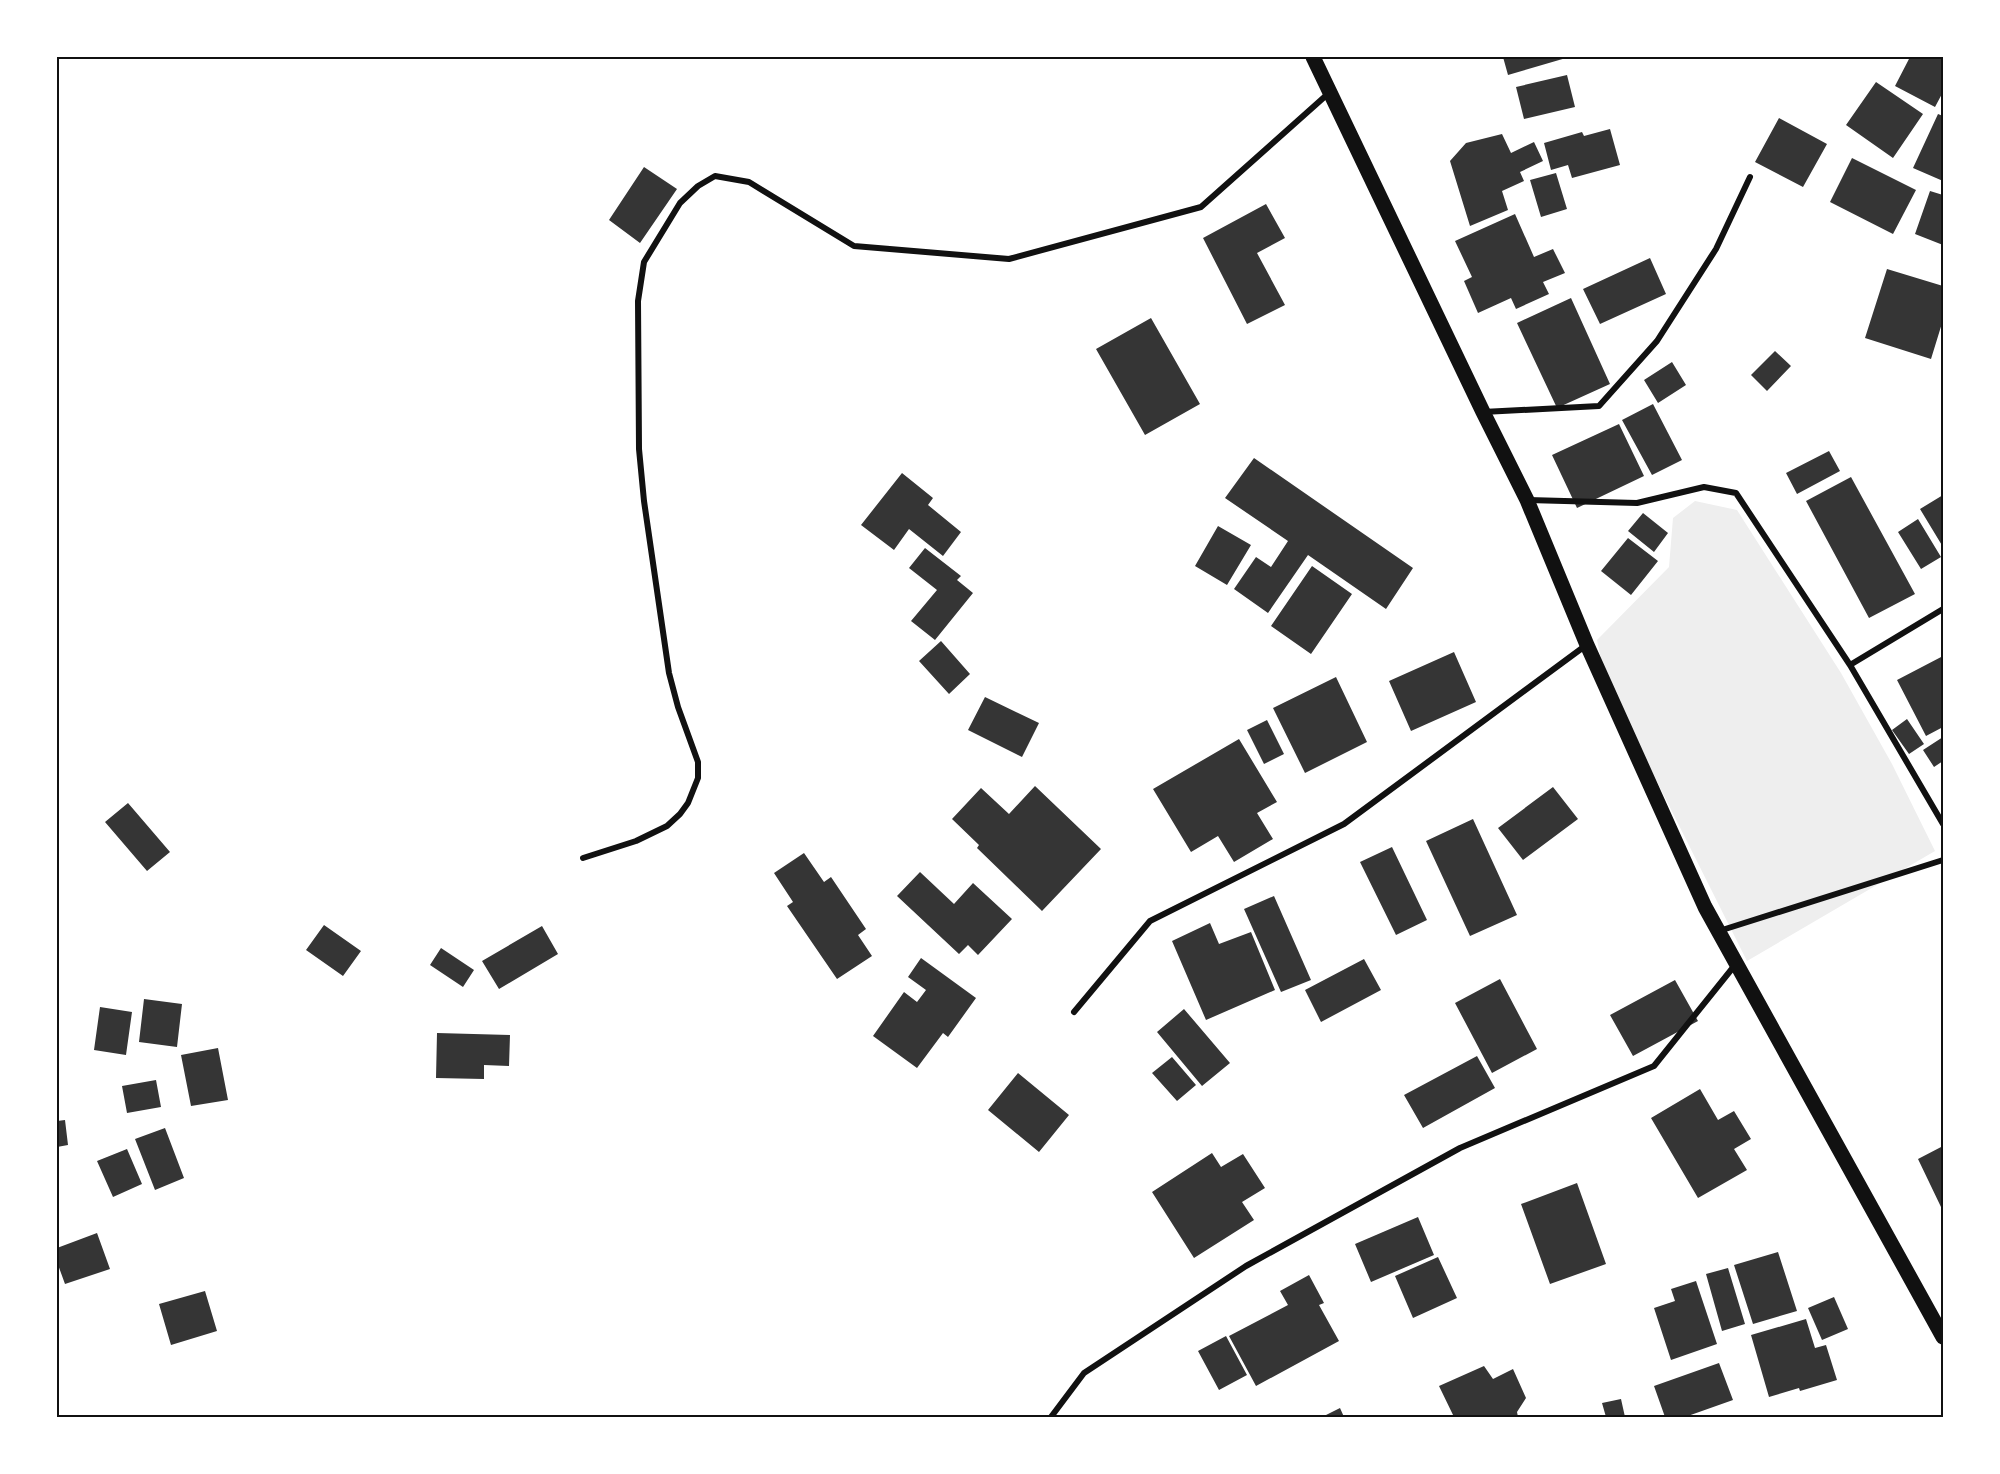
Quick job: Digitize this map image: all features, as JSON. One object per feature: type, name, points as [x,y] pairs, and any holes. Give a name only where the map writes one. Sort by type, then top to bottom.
[{"type":"main road","points":[[1313,57],[1527,500],[1587,645],[1700,896],[1943,1337]]},
{"type":"street","points":[[583,858],[636,841],[667,825],[680,814],[688,803],[698,778],[698,762],[678,707],[669,673],[644,501],[639,449],[638,301],[642,272],[644,262],[680,203],[698,186],[715,176],[749,182],[854,246],[1009,259],[1201,207],[1330,92]]},
{"type":"street","points":[[1483,412],[1599,406],[1657,341],[1716,249],[1750,177]]},
{"type":"street","points":[[1527,500],[1637,503],[1704,487],[1736,493],[1850,665],[1943,824]]},
{"type":"street","points":[[1850,665],[1943,609]]},
{"type":"street","points":[[1074,1012],[1150,921],[1344,824],[1587,645]]},
{"type":"street","points":[[1718,932],[1943,860]]},
{"type":"street","points":[[1051,1417],[1084,1373],[1246,1266],[1460,1148],[1654,1066],[1737,964]]},
{"type":"shaded area","points":[[1695,501],[1737,510],[1841,673],[1892,764],[1935,851],[1747,961],[1605,678],[1597,640],[1669,567],[1673,518]]},
{"type":"building","points":[[1503,57],[1566,57],[1566,58],[1508,75]]},
{"type":"building","points":[[1910,57],[1943,57],[1943,92],[1935,107],[1895,86]]},
{"type":"building","points":[[1567,75],[1575,107],[1524,119],[1516,87]]},
{"type":"building","points":[[1876,82],[1923,114],[1893,158],[1846,125]]},
{"type":"building","points":[[1938,114],[1943,116],[1943,181],[1913,168]]},
{"type":"building","points":[[1779,118],[1827,144],[1803,187],[1755,162]]},
{"type":"building","points":[[1610,129],[1620,165],[1572,178],[1568,165],[1551,170],[1544,143],[1582,132],[1584,136]]},
{"type":"building","points":[[1502,134],[1511,153],[1534,142],[1543,161],[1520,172],[1524,181],[1502,191],[1508,210],[1470,226],[1450,161],[1466,143]]},
{"type":"building","points":[[1852,158],[1916,190],[1893,234],[1830,202]]},
{"type":"building","points":[[644,167],[677,189],[640,243],[609,220]]},
{"type":"building","points":[[1556,173],[1567,209],[1541,217],[1530,180]]},
{"type":"building","points":[[1930,191],[1943,195],[1943,245],[1915,234]]},
{"type":"building","points":[[1266,204],[1285,238],[1257,253],[1285,305],[1247,324],[1203,238]]},
{"type":"building","points":[[1515,214],[1534,257],[1553,249],[1565,273],[1543,282],[1549,294],[1516,309],[1511,298],[1478,313],[1464,281],[1472,277],[1455,241]]},
{"type":"building","points":[[1650,258],[1666,294],[1600,324],[1583,289]]},
{"type":"building","points":[[1887,269],[1943,286],[1943,320],[1931,359],[1865,338]]},
{"type":"building","points":[[1571,298],[1610,384],[1557,408],[1517,323]]},
{"type":"building","points":[[1151,318],[1200,404],[1145,435],[1096,349]]},
{"type":"building","points":[[1775,351],[1791,366],[1767,391],[1751,375]]},
{"type":"building","points":[[1672,362],[1686,385],[1658,403],[1644,380]]},
{"type":"building","points":[[1653,404],[1682,460],[1652,475],[1622,420]]},
{"type":"building","points":[[1619,424],[1644,476],[1577,508],[1552,455]]},
{"type":"building","points":[[1829,451],[1840,471],[1797,494],[1786,473]]},
{"type":"building","points":[[1254,458],[1413,568],[1386,609],[1308,555],[1268,613],[1234,589],[1256,557],[1271,567],[1288,541],[1225,498]]},
{"type":"building","points":[[902,473],[933,498],[928,505],[961,532],[943,556],[909,529],[894,550],[861,525]]},
{"type":"building","points":[[1851,477],[1915,594],[1869,618],[1806,501]]},
{"type":"building","points":[[1943,495],[1943,547],[1920,509]]},
{"type":"building","points":[[1643,513],[1668,533],[1654,552],[1628,531]]},
{"type":"building","points":[[1918,519],[1941,557],[1921,569],[1898,532]]},
{"type":"building","points":[[1218,526],[1251,545],[1227,585],[1195,566]]},
{"type":"building","points":[[1628,538],[1658,561],[1631,595],[1601,571]]},
{"type":"building","points":[[925,548],[961,576],[957,580],[973,593],[935,640],[911,621],[937,590],[909,568]]},
{"type":"building","points":[[1312,566],[1352,594],[1311,654],[1271,626]]},
{"type":"building","points":[[941,641],[970,674],[949,694],[919,661]]},
{"type":"building","points":[[1454,652],[1476,702],[1411,731],[1389,681]]},
{"type":"building","points":[[1943,656],[1943,727],[1926,736],[1897,680]]},
{"type":"building","points":[[1336,677],[1367,742],[1305,773],[1273,708]]},
{"type":"building","points":[[985,697],[1039,723],[1022,757],[968,730]]},
{"type":"building","points":[[1907,719],[1924,744],[1909,754],[1892,730]]},
{"type":"building","points":[[1267,720],[1284,754],[1264,764],[1247,730]]},
{"type":"building","points":[[1943,737],[1943,761],[1934,767],[1923,750]]},
{"type":"building","points":[[1239,739],[1277,802],[1257,813],[1273,839],[1234,862],[1218,836],[1191,852],[1153,789]]},
{"type":"building","points":[[1035,786],[1101,849],[1042,911],[977,848],[979,845],[952,819],[981,788],[1009,814]]},
{"type":"building","points":[[1553,787],[1578,819],[1523,860],[1498,828]]},
{"type":"building","points":[[128,803],[170,852],[147,871],[105,822]]},
{"type":"building","points":[[1473,819],[1517,915],[1470,936],[1426,841]]},
{"type":"building","points":[[1392,847],[1427,920],[1396,935],[1360,862]]},
{"type":"building","points":[[804,853],[824,882],[831,877],[866,929],[858,935],[872,956],[837,979],[787,906],[793,902],[774,873]]},
{"type":"building","points":[[920,872],[954,904],[973,883],[1012,919],[978,955],[968,945],[959,954],[897,896]]},
{"type":"building","points":[[1274,896],[1311,980],[1281,992],[1244,909]]},
{"type":"building","points":[[1210,923],[1219,944],[1251,932],[1275,990],[1206,1020],[1172,941]]},
{"type":"building","points":[[324,925],[361,951],[343,976],[306,950]]},
{"type":"building","points":[[542,926],[558,954],[499,989],[482,961]]},
{"type":"building","points":[[441,948],[474,970],[463,987],[430,965]]},
{"type":"building","points":[[921,958],[976,998],[948,1037],[943,1033],[917,1068],[873,1036],[904,992],[917,1002],[926,990],[908,977]]},
{"type":"building","points":[[1364,959],[1381,990],[1321,1022],[1305,990]]},
{"type":"building","points":[[1500,979],[1537,1049],[1492,1073],[1455,1003]]},
{"type":"building","points":[[1675,980],[1698,1021],[1633,1056],[1610,1015]]},
{"type":"building","points":[[144,999],[182,1004],[177,1047],[139,1042]]},
{"type":"building","points":[[100,1007],[132,1012],[126,1055],[94,1050]]},
{"type":"building","points":[[1184,1009],[1230,1063],[1202,1086],[1157,1032]]},
{"type":"building","points":[[437,1033],[510,1035],[509,1066],[484,1065],[484,1079],[436,1078]]},
{"type":"building","points":[[218,1048],[228,1100],[191,1106],[181,1055]]},
{"type":"building","points":[[1477,1056],[1495,1088],[1423,1128],[1404,1095]]},
{"type":"building","points":[[1172,1057],[1196,1085],[1177,1101],[1152,1073]]},
{"type":"building","points":[[1018,1073],[1069,1115],[1039,1152],[988,1110]]},
{"type":"building","points":[[156,1080],[161,1107],[127,1113],[122,1086]]},
{"type":"building","points":[[1700,1089],[1718,1120],[1734,1111],[1751,1139],[1734,1149],[1747,1170],[1698,1198],[1651,1118]]},
{"type":"building","points":[[65,1120],[68,1145],[57,1147],[57,1121]]},
{"type":"building","points":[[165,1128],[184,1178],[155,1190],[135,1139]]},
{"type":"building","points":[[1943,1146],[1943,1206],[1941,1207],[1918,1159]]},
{"type":"building","points":[[127,1149],[142,1184],[113,1197],[97,1161]]},
{"type":"building","points":[[1212,1153],[1221,1167],[1243,1154],[1265,1188],[1242,1202],[1254,1220],[1194,1258],[1152,1192]]},
{"type":"building","points":[[1577,1183],[1606,1264],[1550,1284],[1521,1204]]},
{"type":"building","points":[[1418,1217],[1434,1255],[1371,1282],[1355,1244]]},
{"type":"building","points":[[97,1233],[110,1269],[65,1284],[57,1262],[57,1248]]},
{"type":"building","points":[[1778,1252],[1797,1311],[1753,1324],[1734,1265]]},
{"type":"building","points":[[1438,1257],[1457,1298],[1413,1318],[1395,1276]]},
{"type":"building","points":[[1728,1268],[1745,1324],[1722,1331],[1706,1274]]},
{"type":"building","points":[[1309,1275],[1324,1303],[1319,1305],[1339,1341],[1256,1386],[1229,1336],[1288,1305],[1280,1291]]},
{"type":"building","points":[[1696,1281],[1717,1344],[1671,1360],[1654,1308],[1675,1301],[1671,1289]]},
{"type":"building","points":[[205,1291],[217,1331],[171,1345],[159,1304]]},
{"type":"building","points":[[1834,1297],[1848,1329],[1822,1340],[1808,1308]]},
{"type":"building","points":[[1806,1319],[1815,1348],[1826,1345],[1837,1380],[1769,1397],[1751,1335]]},
{"type":"building","points":[[1226,1336],[1247,1375],[1219,1390],[1198,1351]]},
{"type":"building","points":[[1719,1363],[1733,1400],[1685,1417],[1665,1417],[1654,1386]]},
{"type":"building","points":[[1484,1366],[1493,1379],[1513,1369],[1526,1398],[1517,1412],[1518,1417],[1454,1417],[1439,1386]]},
{"type":"building","points":[[1621,1399],[1625,1417],[1606,1417],[1602,1403]]},
{"type":"building","points":[[1340,1408],[1344,1417],[1322,1417]]}]
